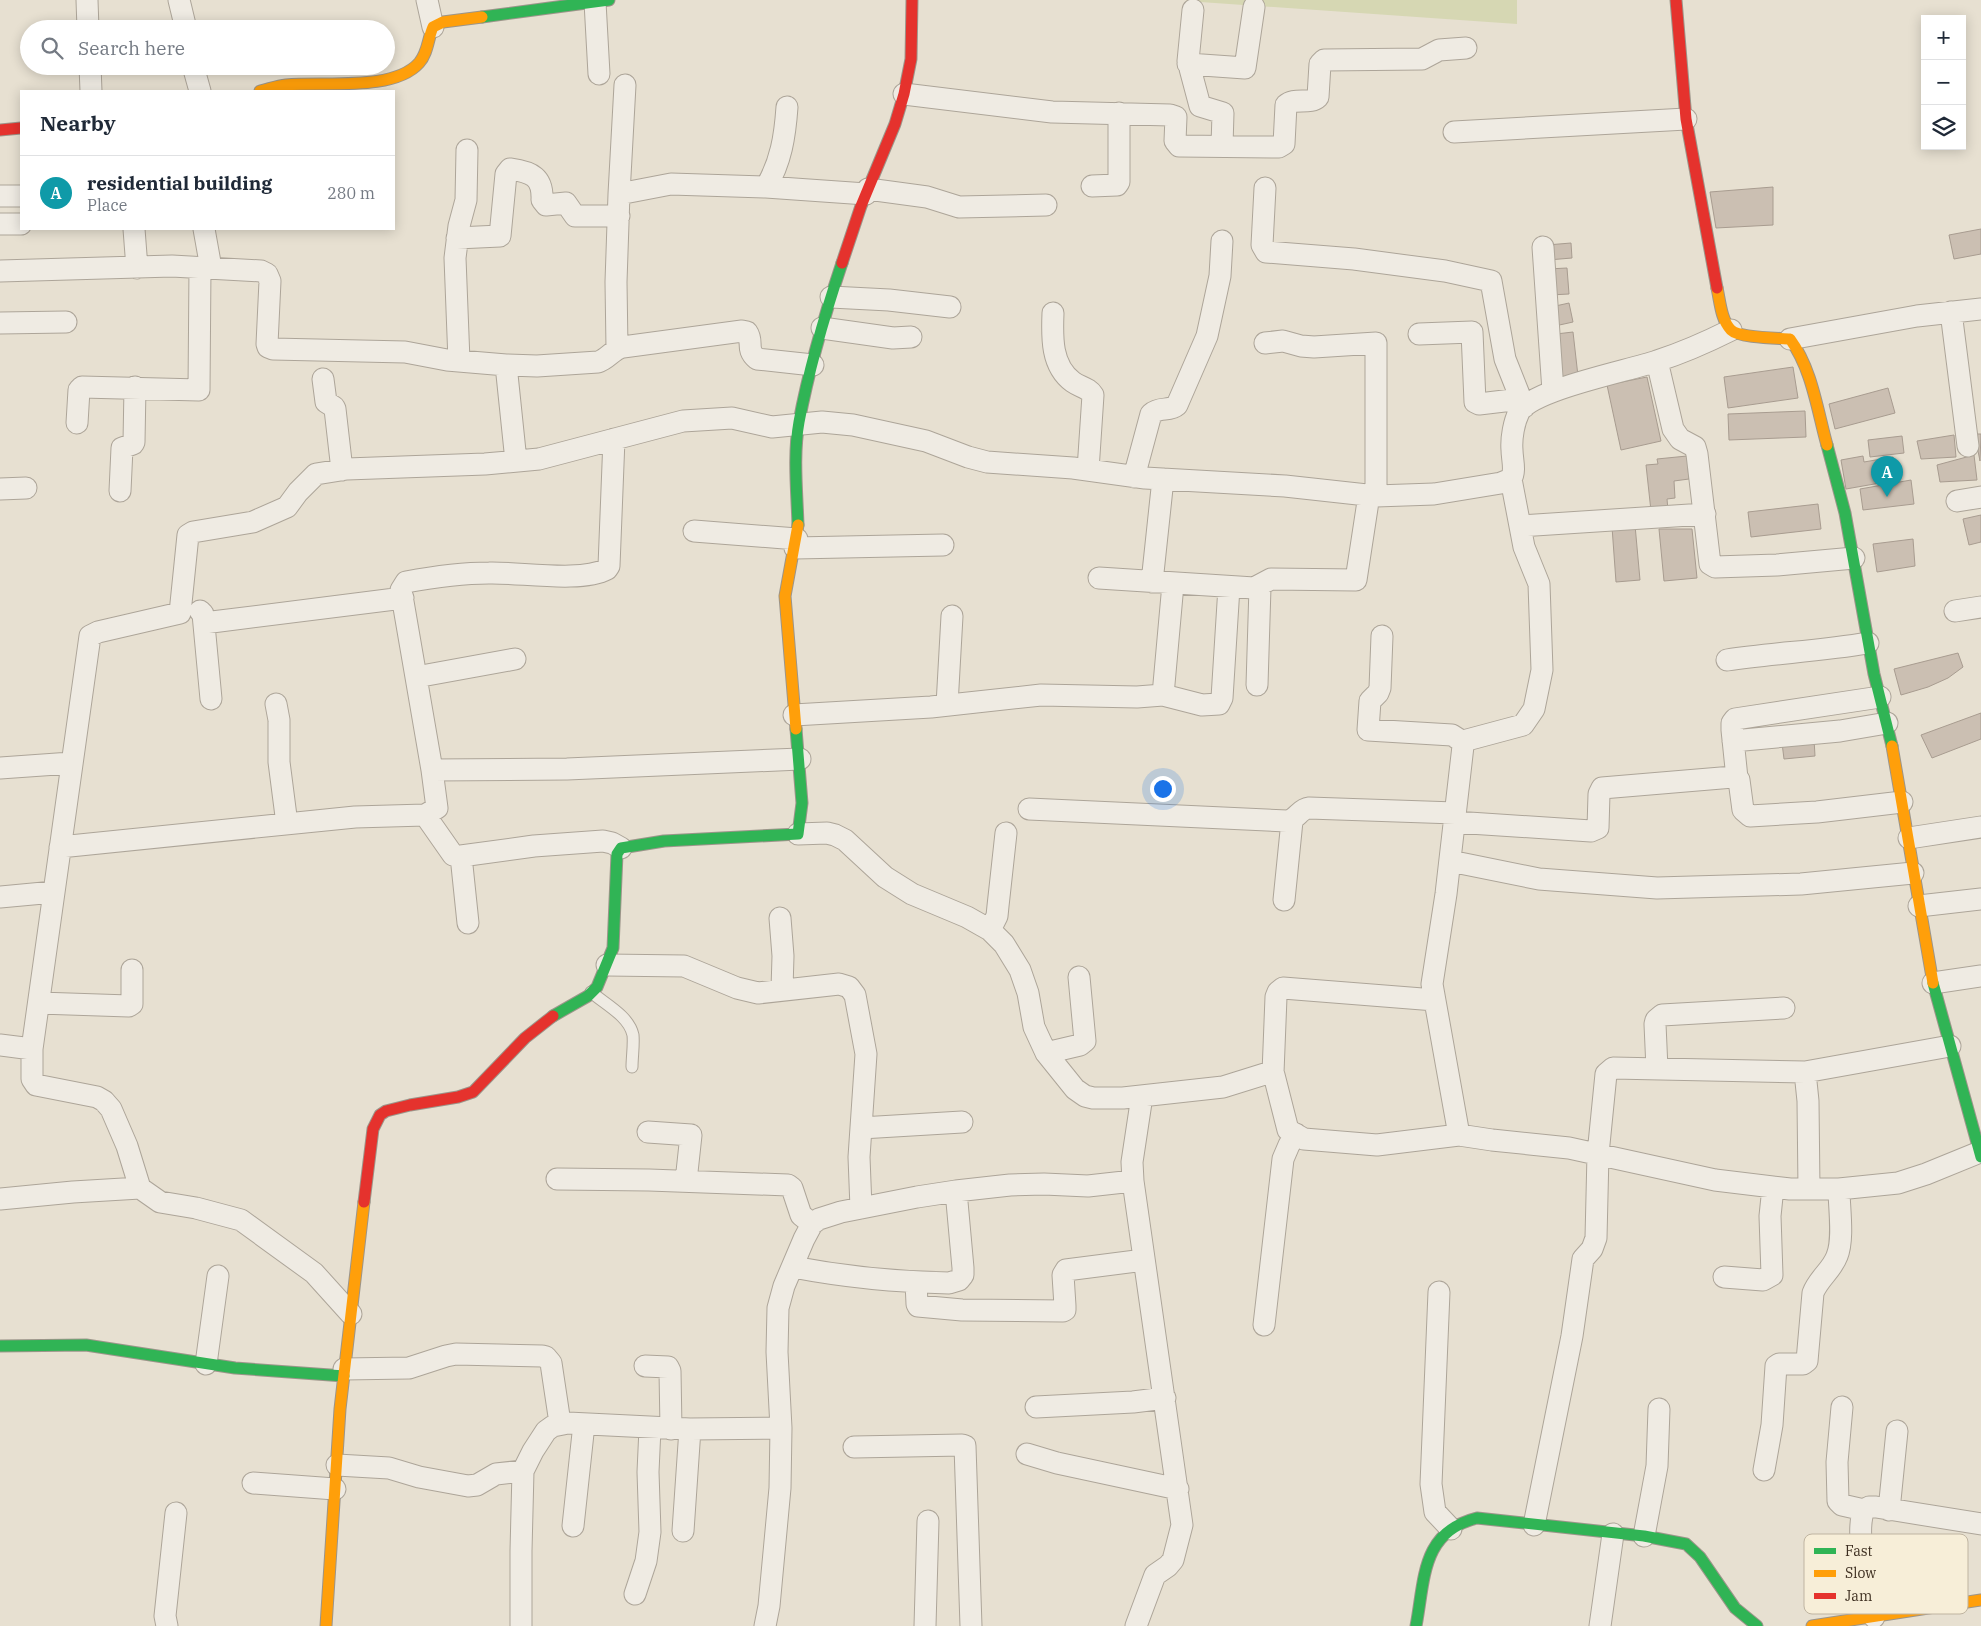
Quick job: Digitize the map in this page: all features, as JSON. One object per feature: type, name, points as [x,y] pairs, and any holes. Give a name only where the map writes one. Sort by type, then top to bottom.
[{"type":"street","points":[[86,0],[87,20]]},
{"type":"street","points":[[179,0],[184,20]]},
{"type":"street","points":[[264,90],[285,85],[371,86],[399,76],[418,65],[425,52],[432,27],[427,0]]},
{"type":"street","points":[[798,834],[802,803],[800,759],[794,715],[785,596],[798,532],[797,458],[799,423],[831,297],[867,192],[895,124],[904,94],[911,59],[912,0]]},
{"type":"street","points":[[1676,0],[1686,119],[1722,314],[1731,330],[1740,334],[1790,339],[1870,324],[1981,309]]},
{"type":"street","points":[[432,27],[443,22],[543,4],[601,1],[598,74]]},
{"type":"street","points":[[1188,64],[1245,68],[1254,7]]},
{"type":"street","points":[[1193,10],[1188,64],[1200,106],[1223,113],[1222,146]]},
{"type":"street","points":[[904,94],[1023,110],[1174,116],[1176,117],[1175,141],[1179,146],[1282,146],[1284,144],[1286,105],[1290,102],[1314,101],[1318,97],[1320,64],[1324,60],[1422,59],[1438,50],[1466,48]]},
{"type":"street","points":[[90,75],[91,90]]},
{"type":"street","points":[[196,75],[200,90]]},
{"type":"street","points":[[617,348],[619,194],[626,85]]},
{"type":"street","points":[[766,187],[775,171],[782,149],[787,107]]},
{"type":"street","points":[[1092,186],[1117,185],[1120,182],[1119,113]]},
{"type":"street","points":[[1454,132],[1686,119]]},
{"type":"street","points":[[0,130],[20,128]]},
{"type":"street","points":[[459,361],[456,258],[457,238],[466,200],[467,150]]},
{"type":"street","points":[[457,238],[500,236],[506,174],[510,170],[535,176],[543,190],[542,200],[546,204],[566,203],[575,216],[619,216]]},
{"type":"street","points":[[619,194],[671,184],[867,192],[927,197],[960,207],[1046,205]]},
{"type":"street","points":[[1265,188],[1262,245],[1266,252],[1354,259],[1490,279],[1492,283],[1505,359],[1522,403],[1513,433],[1513,474],[1511,479],[1524,547],[1539,584],[1542,670],[1534,709],[1523,725],[1463,742],[1452,735],[1368,730],[1370,701],[1380,688],[1382,636]]},
{"type":"street","points":[[0,196],[20,196]]},
{"type":"street","points":[[0,224],[20,224]]},
{"type":"street","points":[[134,230],[137,268]]},
{"type":"street","points":[[77,423],[80,388],[135,387],[199,390],[205,268],[204,230]]},
{"type":"street","points":[[1134,476],[1151,414],[1157,409],[1172,408],[1177,405],[1207,336],[1220,276],[1222,241]]},
{"type":"street","points":[[1543,247],[1553,391]]},
{"type":"street","points":[[0,271],[172,266],[261,272],[267,274],[270,281],[267,344],[268,347],[273,349],[405,352],[459,361],[537,366],[598,362],[605,359],[617,348],[742,331],[747,332],[749,335],[750,350],[757,359],[813,365]]},
{"type":"street","points":[[831,297],[890,300],[950,307]]},
{"type":"street","points":[[1053,312],[1052,343],[1056,358],[1068,378],[1093,394],[1088,470]]},
{"type":"street","points":[[1951,312],[1968,446]]},
{"type":"street","points":[[0,323],[66,322]]},
{"type":"street","points":[[822,328],[893,338],[911,337]]},
{"type":"street","points":[[1418,334],[1472,332],[1475,402],[1479,404],[1522,403],[1553,391],[1658,361],[1731,330]]},
{"type":"street","points":[[1435,1000],[1283,988],[1278,992],[1276,997],[1273,1073],[1288,1130],[1304,1139],[1377,1145],[1459,1135],[1569,1148],[1715,1180],[1772,1187],[1809,1189],[1839,1189],[1898,1182],[1980,1154],[1972,1094],[1950,1046],[1933,983],[1913,873],[1909,838],[1887,723],[1868,643],[1845,513],[1808,374],[1800,353],[1790,339]]},
{"type":"street","points":[[1099,578],[1254,588],[1271,579],[1356,580],[1373,496],[1376,342],[1314,347],[1300,346],[1283,341],[1264,344]]},
{"type":"street","points":[[1658,361],[1673,430],[1680,439],[1695,447],[1697,454],[1710,564],[1715,567],[1854,558]]},
{"type":"street","points":[[506,365],[516,461]]},
{"type":"street","points":[[323,379],[326,402],[335,409],[342,470]]},
{"type":"street","points":[[120,490],[122,448],[134,442],[135,387]]},
{"type":"street","points":[[180,613],[188,535],[193,532],[253,522],[287,506],[316,474],[342,470],[539,459],[683,422],[732,418],[772,427],[799,423],[839,423],[916,438],[987,462],[1088,470],[1163,479],[1285,486],[1373,496],[1434,494],[1501,483],[1511,479]]},
{"type":"street","points":[[60,847],[355,817],[425,814],[437,808],[402,590],[406,582],[422,579],[489,573],[579,576],[607,569],[609,566],[614,439]]},
{"type":"street","points":[[1152,582],[1163,479]]},
{"type":"street","points":[[0,489],[26,488]]},
{"type":"street","points":[[1956,501],[1981,497]]},
{"type":"street","points":[[1520,526],[1705,514]]},
{"type":"street","points":[[694,531],[796,543],[943,545]]},
{"type":"street","points":[[1163,695],[1173,584]]},
{"type":"street","points":[[1257,686],[1260,586]]},
{"type":"street","points":[[794,715],[948,705],[1041,695],[1137,697],[1163,695],[1202,705],[1219,704],[1221,701],[1230,587]]},
{"type":"street","points":[[204,623],[403,598]]},
{"type":"street","points":[[1955,611],[1981,607]]},
{"type":"street","points":[[211,699],[203,614],[200,611],[180,613],[98,632],[90,636],[32,1049],[32,1078],[36,1085],[97,1097],[104,1101],[110,1109],[127,1146],[140,1188],[160,1202],[196,1208],[241,1220],[314,1272],[351,1314]]},
{"type":"street","points":[[948,705],[952,616]]},
{"type":"street","points":[[1727,660],[1868,643]]},
{"type":"street","points":[[416,677],[515,660]]},
{"type":"street","points":[[1880,697],[1737,718],[1732,723],[1733,741],[1737,778],[1741,784],[1743,810],[1750,816],[1817,812],[1902,802]]},
{"type":"street","points":[[276,704],[279,720],[279,762],[287,824]]},
{"type":"street","points":[[1733,741],[1840,731],[1887,723]]},
{"type":"street","points":[[1459,1135],[1432,984],[1450,861],[1463,742]]},
{"type":"street","points":[[432,770],[567,769],[800,759]]},
{"type":"street","points":[[0,768],[71,763]]},
{"type":"street","points":[[1284,900],[1292,821],[1300,811],[1309,808],[1455,817],[1591,832],[1598,828],[1599,794],[1602,788],[1737,778]]},
{"type":"street","points":[[1029,809],[1292,821]]},
{"type":"street","points":[[425,814],[453,855],[461,856],[584,841],[603,841],[621,848]]},
{"type":"street","points":[[1909,838],[1981,827]]},
{"type":"street","points":[[326,1626],[344,1372],[374,1129],[380,1115],[386,1111],[458,1097],[473,1092],[525,1038],[550,1018],[597,987],[613,948],[617,854],[621,848],[664,841],[798,834],[827,833],[845,840],[885,877],[912,894],[967,917],[990,930],[1004,944],[1020,970],[1025,983],[1034,1027],[1046,1053],[1075,1089],[1085,1096],[1093,1098],[1124,1098],[1223,1087],[1271,1072],[1273,1073]]},
{"type":"street","points":[[990,930],[998,906],[1006,833]]},
{"type":"street","points":[[461,856],[468,923]]},
{"type":"street","points":[[1450,861],[1539,879],[1657,888],[1800,884],[1913,873]]},
{"type":"street","points":[[0,897],[54,892]]},
{"type":"street","points":[[1919,906],[1981,899]]},
{"type":"street","points":[[780,918],[783,956],[782,990]]},
{"type":"street","points":[[607,965],[684,966],[746,991],[758,993],[839,984],[849,987],[854,992],[866,1054],[858,1157],[861,1208]]},
{"type":"street","points":[[39,1003],[129,1006],[132,1004],[132,970]]},
{"type":"street","points":[[1933,983],[1981,976]]},
{"type":"street","points":[[1046,1053],[1080,1045],[1085,1041],[1079,977]]},
{"type":"street","points":[[1656,1068],[1655,1024],[1656,1020],[1662,1015],[1784,1008]]},
{"type":"street","points":[[0,1045],[32,1049]]},
{"type":"street","points":[[1534,1525],[1572,1336],[1582,1259],[1592,1249],[1596,1238],[1598,1154],[1606,1074],[1613,1068],[1805,1072],[1950,1046]]},
{"type":"street","points":[[1805,1072],[1808,1108],[1809,1189]]},
{"type":"street","points":[[1136,1626],[1155,1575],[1173,1560],[1182,1530],[1178,1489],[1133,1181],[1132,1162],[1142,1096]]},
{"type":"street","points":[[860,1128],[962,1122]]},
{"type":"street","points":[[648,1132],[692,1135],[686,1181]]},
{"type":"street","points":[[1264,1325],[1282,1167],[1290,1144],[1296,1134]]},
{"type":"street","points":[[557,1179],[686,1181],[790,1186],[801,1215],[812,1224]]},
{"type":"street","points":[[765,1626],[769,1606],[780,1488],[781,1428],[778,1308],[784,1286],[812,1224],[841,1212],[956,1191],[1010,1185],[1088,1186],[1133,1181]]},
{"type":"street","points":[[1724,1277],[1763,1280],[1772,1275],[1770,1216],[1772,1187]]},
{"type":"street","points":[[0,1199],[140,1188]]},
{"type":"street","points":[[1764,1470],[1772,1425],[1776,1366],[1779,1364],[1802,1364],[1807,1361],[1813,1292],[1816,1284],[1832,1266],[1838,1251],[1839,1189]]},
{"type":"street","points":[[793,1267],[853,1277],[916,1282],[949,1283],[959,1280],[962,1277],[963,1268],[956,1191]]},
{"type":"street","points":[[916,1282],[916,1304],[918,1306],[962,1310],[1062,1311],[1065,1310],[1063,1275],[1066,1270],[1144,1260]]},
{"type":"street","points":[[206,1364],[218,1276]]},
{"type":"street","points":[[1439,1292],[1431,1484],[1435,1512],[1451,1529]]},
{"type":"street","points":[[0,1346],[86,1345],[235,1368],[344,1372],[409,1368],[456,1354],[542,1356],[546,1357],[551,1363],[560,1423]]},
{"type":"street","points":[[645,1366],[668,1367],[670,1371],[680,1429],[683,1531]]},
{"type":"street","points":[[1036,1408],[1133,1402],[1165,1398]]},
{"type":"street","points":[[1842,1407],[1837,1462],[1838,1501],[1842,1505],[1864,1510],[1872,1507],[1981,1524]]},
{"type":"street","points":[[1644,1536],[1657,1466],[1659,1409]]},
{"type":"street","points":[[521,1626],[523,1471],[542,1436],[552,1426],[560,1423],[680,1429],[781,1428]]},
{"type":"street","points":[[573,1526],[584,1424]]},
{"type":"street","points":[[635,1594],[646,1561],[650,1532],[648,1472],[650,1428]]},
{"type":"street","points":[[1889,1510],[1897,1431]]},
{"type":"street","points":[[854,1447],[962,1444],[965,1446],[971,1626]]},
{"type":"street","points":[[1027,1454],[1058,1463],[1178,1489]]},
{"type":"street","points":[[337,1465],[389,1468],[419,1478],[468,1486],[477,1485],[496,1474],[523,1471]]},
{"type":"street","points":[[253,1483],[335,1488]]},
{"type":"street","points":[[1861,1534],[1864,1510]]},
{"type":"street","points":[[167,1626],[165,1616],[176,1513]]},
{"type":"street","points":[[1416,1626],[1433,1551],[1437,1542],[1451,1529],[1465,1521],[1477,1518],[1644,1536],[1680,1542],[1691,1548],[1736,1608],[1757,1626]]},
{"type":"street","points":[[925,1626],[928,1521]]},
{"type":"street","points":[[1600,1626],[1613,1534]]},
{"type":"street","points":[[1968,1602],[1981,1600]]},
{"type":"street","points":[[1873,1614],[1874,1618]]},
{"type":"street","points":[[1812,1626],[1898,1614]]},
{"type":"lane","points":[[592,992],[625,1020],[630,1027],[633,1036],[632,1067]]},
{"type":"green space","points":[[1517,0],[1517,24],[1186,1]]},
{"type":"building","points":[[1773,187],[1773,225],[1716,228],[1710,192]]},
{"type":"building","points":[[1981,229],[1981,254],[1954,259],[1949,235]]},
{"type":"building","points":[[1571,243],[1572,258],[1548,260],[1547,245]]},
{"type":"building","points":[[1567,268],[1569,294],[1550,295],[1548,269]]},
{"type":"building","points":[[1569,303],[1573,322],[1555,326],[1551,307]]},
{"type":"building","points":[[1573,332],[1578,376],[1561,377],[1556,334]]},
{"type":"building","points":[[1793,367],[1798,398],[1728,408],[1724,377]]},
{"type":"building","points":[[1647,377],[1661,441],[1621,450],[1607,385]]},
{"type":"building","points":[[1888,388],[1895,413],[1835,429],[1829,404]]},
{"type":"building","points":[[1805,411],[1806,437],[1729,440],[1728,414]]},
{"type":"building","points":[[1975,434],[1981,434],[1980,461],[1977,446]]},
{"type":"building","points":[[1954,435],[1956,457],[1921,459],[1917,441]]},
{"type":"building","points":[[1902,436],[1904,453],[1870,457],[1868,440]]},
{"type":"building","points":[[1974,455],[1977,480],[1940,482],[1937,465]]},
{"type":"building","points":[[1687,456],[1689,479],[1674,481],[1675,498],[1667,499],[1668,510],[1651,511],[1646,465],[1658,464],[1657,459]]},
{"type":"building","points":[[1863,456],[1864,462],[1893,457],[1897,480],[1846,489],[1841,460]]},
{"type":"building","points":[[1911,480],[1914,504],[1863,510],[1860,489]]},
{"type":"building","points":[[1818,504],[1821,529],[1751,537],[1748,512]]},
{"type":"building","points":[[1981,515],[1981,542],[1969,545],[1963,519]]},
{"type":"building","points":[[1635,525],[1640,580],[1616,582],[1612,527]]},
{"type":"building","points":[[1659,529],[1692,529],[1697,578],[1664,581]]},
{"type":"building","points":[[1913,539],[1915,566],[1877,572],[1873,544]]},
{"type":"building","points":[[1958,653],[1963,667],[1948,678],[1928,687],[1901,695],[1894,669]]},
{"type":"building","points":[[1981,713],[1981,739],[1932,758],[1921,735]]},
{"type":"building","points":[[1814,739],[1815,756],[1784,759],[1782,743]]},
{"type":"traffic: fast","points":[[482,17],[609,0]]},
{"type":"traffic: fast","points":[[798,525],[796,460],[799,422],[818,341],[842,263]]},
{"type":"traffic: fast","points":[[1827,445],[1845,513],[1874,674],[1892,746]]},
{"type":"traffic: fast","points":[[553,1016],[588,996],[597,987],[613,948],[617,854],[621,848],[664,841],[798,834],[802,803],[796,729]]},
{"type":"traffic: fast","points":[[1933,983],[1981,1157]]},
{"type":"traffic: fast","points":[[0,1346],[86,1345],[235,1368],[344,1376]]},
{"type":"traffic: fast","points":[[1416,1626],[1424,1575],[1435,1546],[1445,1534],[1459,1525],[1477,1518],[1644,1536],[1686,1544],[1700,1557],[1735,1608],[1757,1626]]},
{"type":"traffic: slow","points":[[264,90],[286,85],[375,82],[392,78],[407,72],[419,63],[426,50],[433,27],[443,22],[482,17]]},
{"type":"traffic: slow","points":[[1717,288],[1723,316],[1728,326],[1735,333],[1790,339],[1809,376],[1827,445]]},
{"type":"traffic: slow","points":[[796,729],[785,596],[798,525]]},
{"type":"traffic: slow","points":[[1892,746],[1933,983]]},
{"type":"traffic: slow","points":[[326,1626],[340,1409],[364,1202]]},
{"type":"traffic: slow","points":[[1968,1602],[1981,1600]]},
{"type":"traffic: slow","points":[[1812,1626],[1890,1614]]},
{"type":"traffic: jam","points":[[842,263],[861,206],[895,124],[904,94],[911,59],[912,0]]},
{"type":"traffic: jam","points":[[1676,0],[1686,119],[1717,288]]},
{"type":"traffic: jam","points":[[0,130],[20,128]]},
{"type":"traffic: jam","points":[[364,1202],[373,1129],[380,1115],[386,1111],[410,1105],[458,1097],[473,1092],[525,1038],[553,1016]]},
{"type":"place","name":"residential building","points":[[1887,497]]}]
